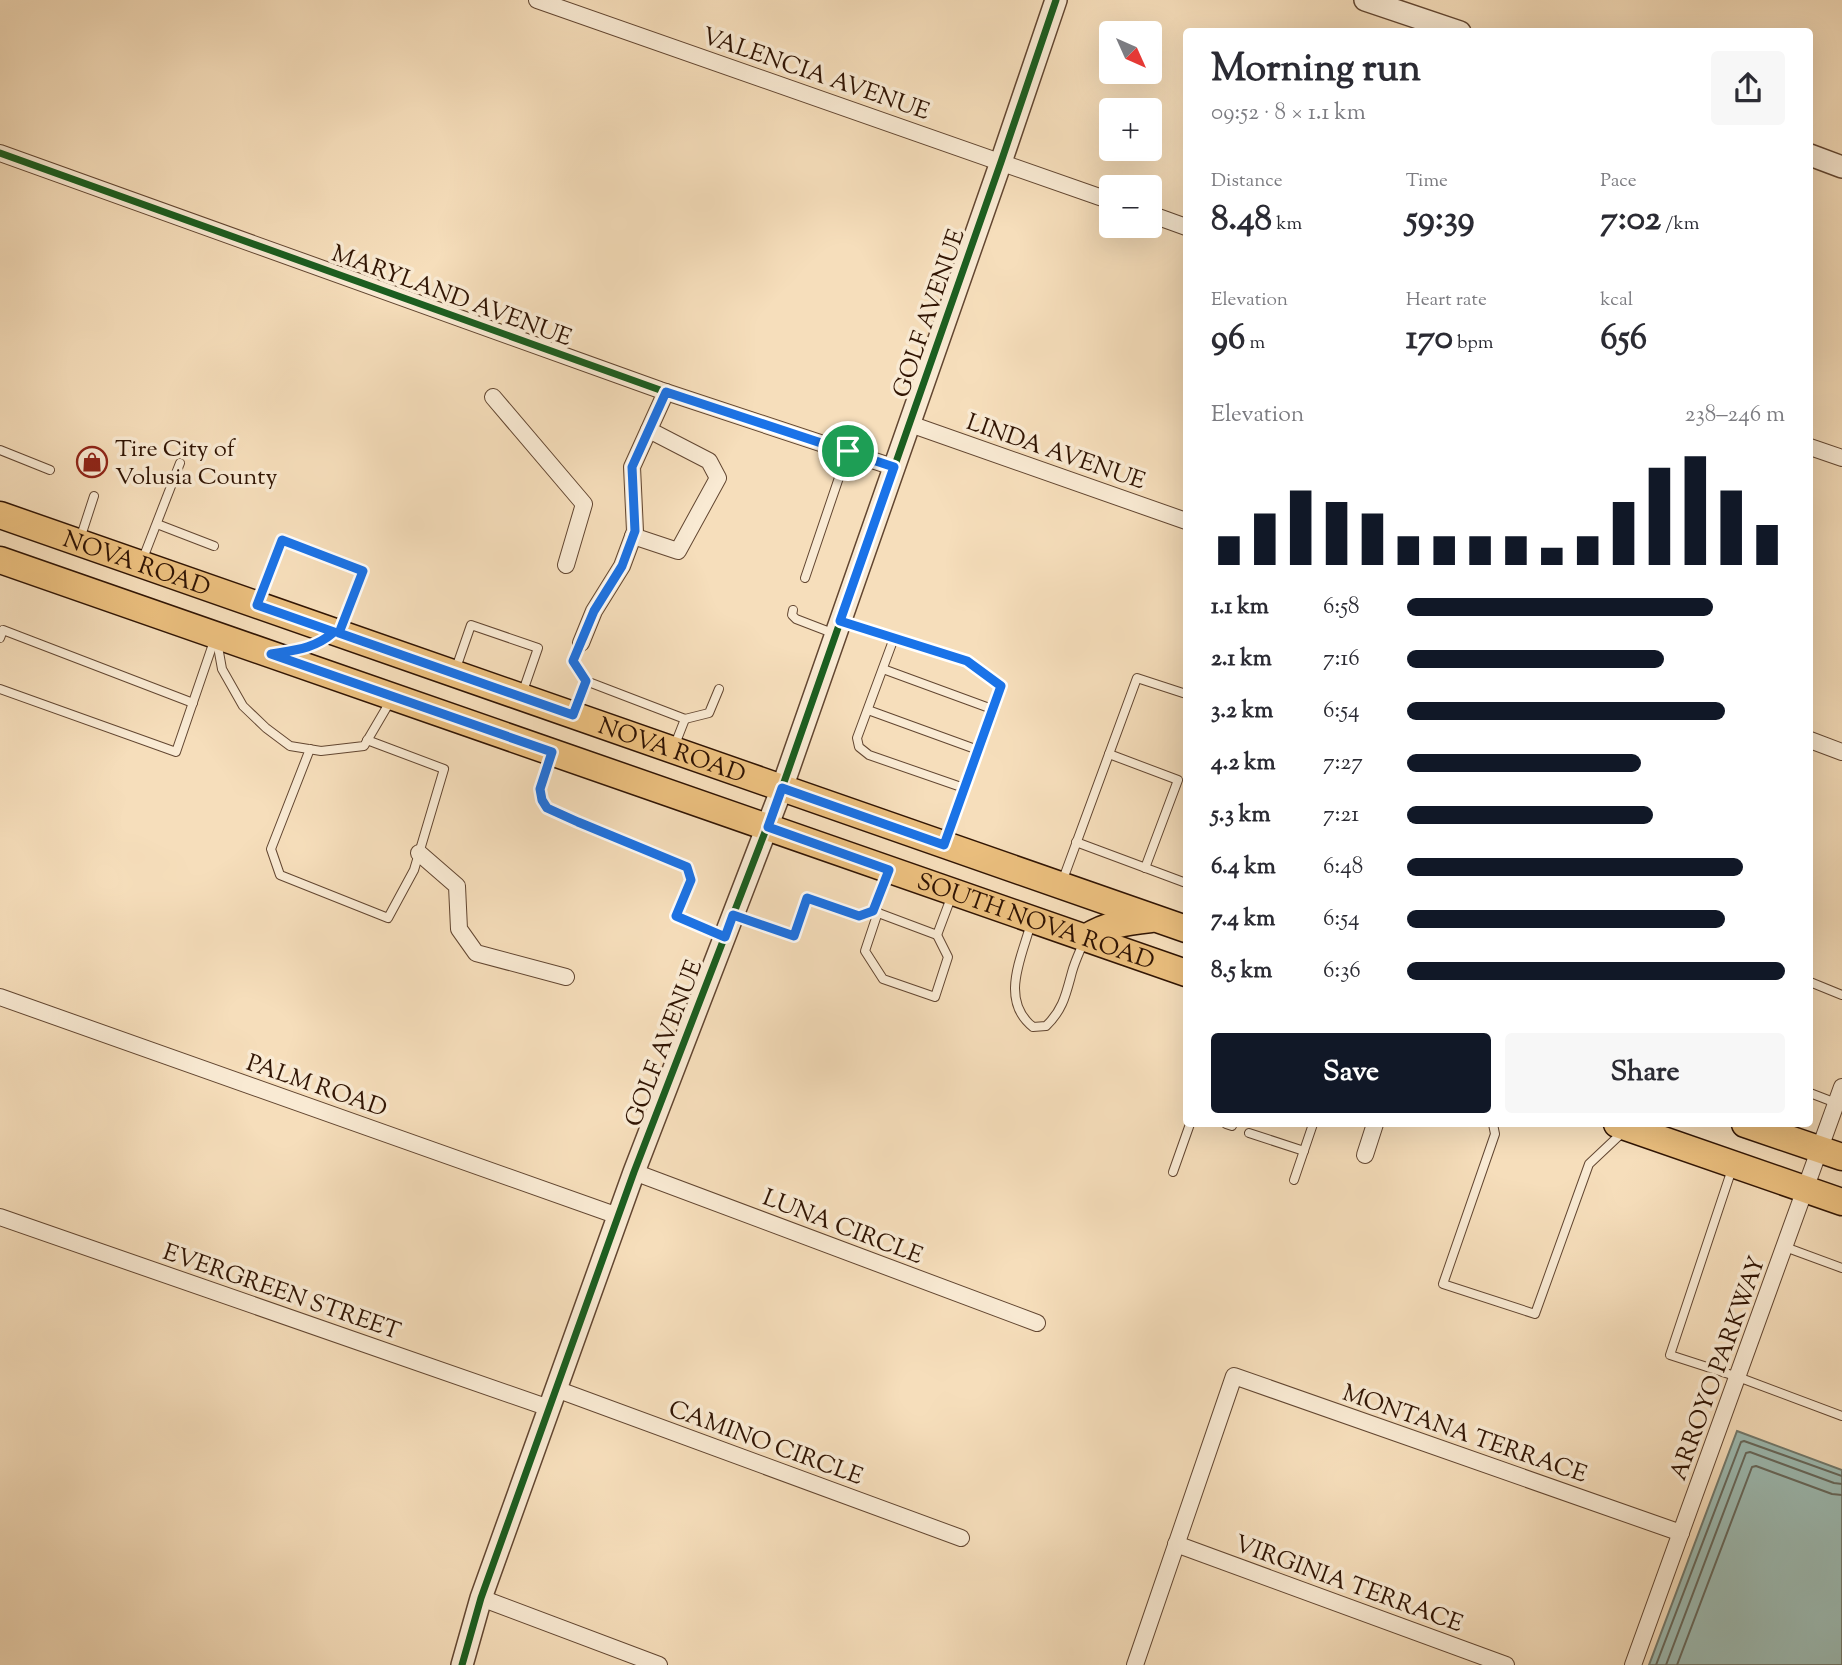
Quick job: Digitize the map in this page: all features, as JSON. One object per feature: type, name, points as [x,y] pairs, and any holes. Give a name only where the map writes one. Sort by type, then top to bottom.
[{"type":"main road","name":"NOVA ROAD","points":[[0,515],[1183,928]]},
{"type":"main road","name":"NOVA ROAD","points":[[0,560],[768,827]]},
{"type":"main road","points":[[271,654],[310,647],[336,632]]},
{"type":"main road","name":"SOUTH NOVA ROAD","points":[[768,827],[1183,972]]},
{"type":"main road","points":[[1085,938],[1099,929],[1118,923],[1156,918]]},
{"type":"main road","points":[[1628,1127],[1842,1202]]},
{"type":"main road","points":[[1759,1127],[1831,1153]]},
{"type":"street","name":"VALENCIA AVENUE","points":[[537,0],[1099,197]]},
{"type":"street","name":"GOLF AVENUE","points":[[462,1665],[481,1598],[634,1172],[782,788],[1056,0]]},
{"type":"street","points":[[1365,0],[1448,28]]},
{"type":"street","name":"MARYLAND AVENUE","points":[[0,153],[666,392],[894,467]]},
{"type":"street","points":[[1813,156],[1842,167]]},
{"type":"street","points":[[1162,218],[1183,226]]},
{"type":"street","points":[[581,643],[594,611],[622,566],[635,531],[632,467],[666,392]]},
{"type":"street","points":[[493,397],[584,504],[566,565]]},
{"type":"street","name":"LINDA AVENUE","points":[[910,424],[1183,520]]},
{"type":"street","points":[[633,536],[678,551],[718,478],[709,461],[649,430]]},
{"type":"street","points":[[1813,448],[1842,458]]},
{"type":"street","points":[[1813,741],[1842,752]]},
{"type":"street","points":[[419,853],[457,886],[459,929],[475,953],[566,977]]},
{"type":"street","name":"PALM ROAD","points":[[0,997],[618,1216]]},
{"type":"street","name":"ARROYO PARKWAY","points":[[1633,1665],[1807,1189],[1831,1153],[1840,1094]]},
{"type":"street","points":[[1365,1155],[1374,1127]]},
{"type":"street","name":"LUNA CIRCLE","points":[[634,1172],[1037,1323]]},
{"type":"street","name":"EVERGREEN STREET","points":[[0,1217],[553,1399]]},
{"type":"street","name":"MONTANA TERRACE","points":[[1176,1544],[1234,1376],[1681,1533]]},
{"type":"street","name":"CAMINO CIRCLE","points":[[553,1399],[961,1538]]},
{"type":"street","points":[[1135,1665],[1176,1544]]},
{"type":"street","name":"VIRGINIA TERRACE","points":[[1176,1544],[1506,1665]]},
{"type":"street","points":[[481,1598],[659,1665]]},
{"type":"lane","points":[[0,450],[50,470]]},
{"type":"lane","points":[[805,578],[848,451]]},
{"type":"lane","points":[[141,564],[180,463]]},
{"type":"lane","points":[[79,542],[94,496]]},
{"type":"lane","points":[[157,524],[214,546]]},
{"type":"lane","points":[[257,605],[282,540],[363,571],[336,632]]},
{"type":"lane","points":[[793,610],[792,615],[796,620],[894,638],[967,661],[1001,686],[944,845]]},
{"type":"lane","points":[[454,674],[471,625],[538,648],[521,697]]},
{"type":"lane","points":[[0,638],[3,630],[193,703]]},
{"type":"lane","points":[[0,689],[176,751],[216,635]]},
{"type":"lane","points":[[216,635],[222,668],[243,706],[290,746],[321,751],[364,746],[393,697]]},
{"type":"lane","points":[[894,638],[857,738],[859,747],[869,755],[964,788]]},
{"type":"lane","points":[[581,643],[573,661],[586,681],[685,719],[709,713],[719,689]]},
{"type":"lane","points":[[883,669],[992,709]]},
{"type":"lane","points":[[1061,885],[1137,678],[1183,693]]},
{"type":"lane","points":[[573,715],[586,681]]},
{"type":"lane","points":[[868,710],[978,750]]},
{"type":"lane","points":[[673,750],[685,719]]},
{"type":"lane","points":[[310,749],[271,849],[280,875],[388,918],[414,870],[444,768],[367,740]]},
{"type":"lane","points":[[552,752],[540,789],[547,808],[687,867],[691,880],[676,916],[725,937]]},
{"type":"lane","points":[[1109,754],[1178,780],[1145,868]]},
{"type":"lane","points":[[1076,842],[1183,882]]},
{"type":"lane","points":[[733,915],[794,936],[807,898],[859,916],[876,911],[937,935],[948,957],[935,997],[883,979],[865,951],[876,911],[889,870]]},
{"type":"lane","points":[[937,935],[953,892]]},
{"type":"lane","points":[[1032,919],[1013,985],[1019,1010],[1025,1021],[1033,1027],[1046,1026],[1057,1016],[1085,938]]},
{"type":"lane","points":[[1813,983],[1842,995]]},
{"type":"lane","points":[[1813,1093],[1840,1094]]},
{"type":"lane","points":[[1173,1172],[1188,1127]]},
{"type":"lane","points":[[1294,1180],[1312,1127]]},
{"type":"lane","points":[[1494,1127],[1495,1134],[1443,1284],[1535,1314],[1589,1164],[1620,1127]]},
{"type":"lane","points":[[1249,1133],[1304,1152]]},
{"type":"lane","points":[[1734,1163],[1670,1355],[1842,1416]]},
{"type":"lane","points":[[1785,1247],[1842,1268]]},
{"type":"water","points":[[1737,1431],[1842,1470],[1842,1665],[1649,1665]]},
{"type":"cycle path","points":[[462,1665],[481,1598],[634,1172],[782,788],[1056,0]]},
{"type":"cycle path","points":[[0,153],[660,390],[893,467]]},
{"type":"place","name":"Tire City of Volusia County","points":[[92,462]]},
{"type":"route","points":[[666,392],[848,451],[894,467],[840,621],[967,661],[1001,686],[944,845],[782,788],[768,827],[889,870],[873,911],[859,916],[807,898],[794,936],[733,915],[725,937],[676,916],[691,880],[687,867],[547,808],[540,789],[552,752],[271,654],[310,647],[334,632],[257,605],[282,540],[363,571],[339,633],[573,715],[586,681],[573,661],[594,611],[622,566],[635,531],[632,467],[666,392]]}]
